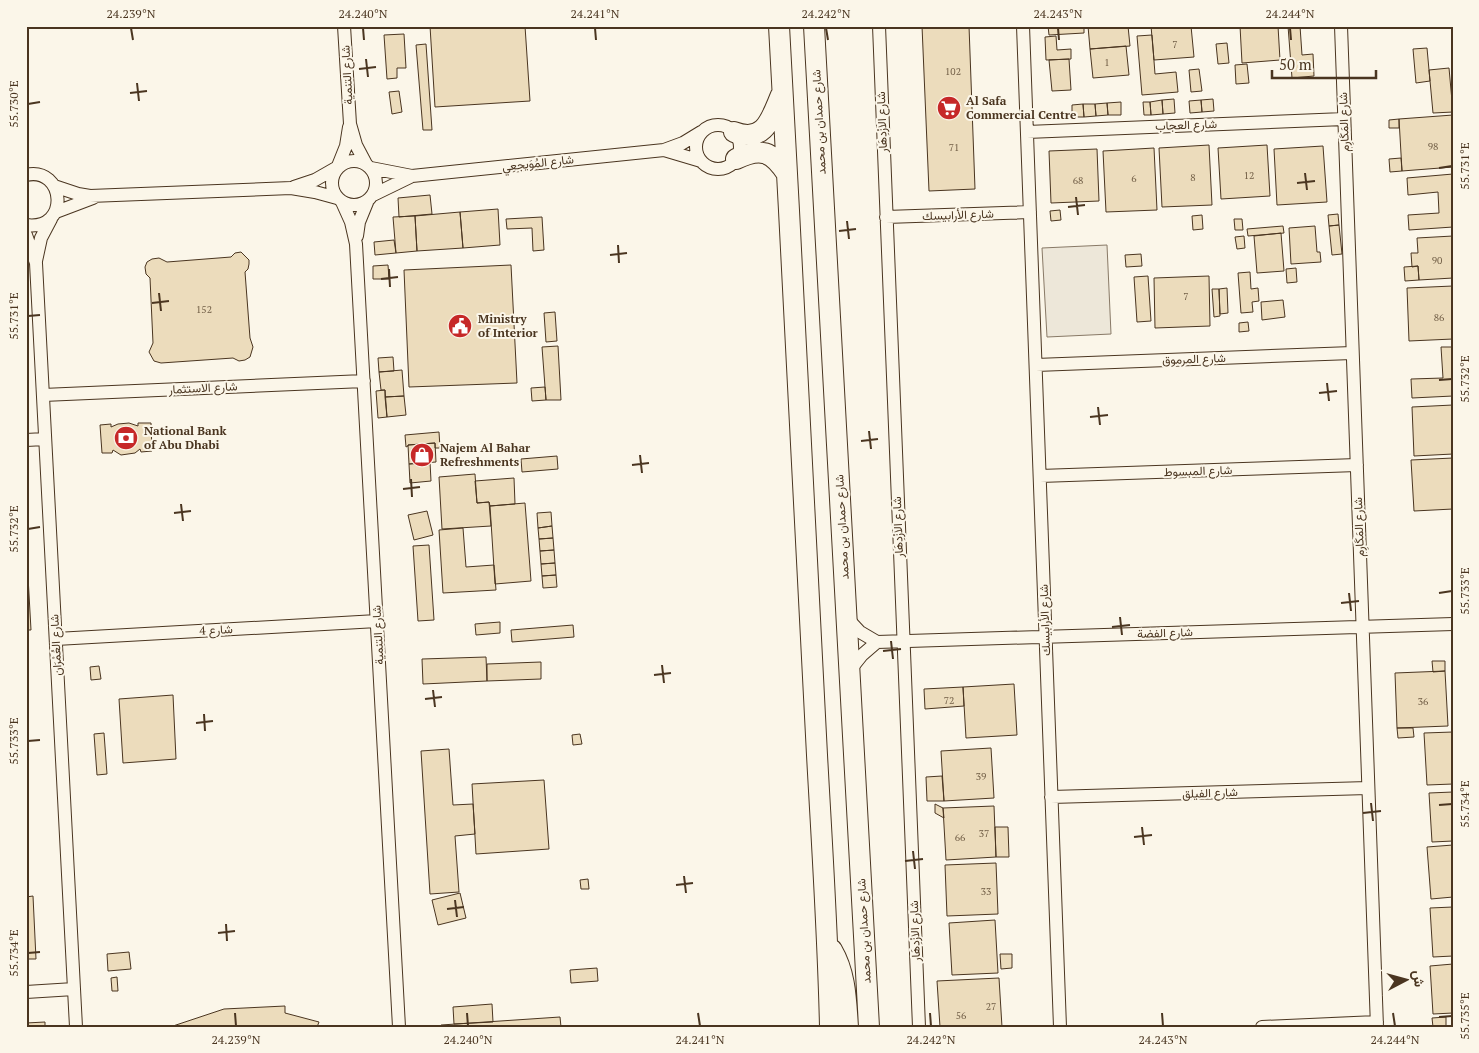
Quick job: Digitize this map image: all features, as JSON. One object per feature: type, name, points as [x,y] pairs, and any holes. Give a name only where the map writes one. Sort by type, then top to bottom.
[{"type":"main road","points":[[779,26],[803,440],[828,944],[830,1027]]},
{"type":"main road","name":"شارع حمدان بن محمد","points":[[814,26],[869,1027]]},
{"type":"main road","points":[[734,132],[746,135],[762,131],[772,115],[782,91]]},
{"type":"main road","points":[[736,159],[751,153],[765,152],[776,160],[787,174]]},
{"type":"main road","points":[[828,944],[839,962],[844,977],[848,1027]]},
{"type":"street","name":"شارع التنمية","points":[[344,26],[350,124],[356,145],[368,166]]},
{"type":"street","name":"شارع الازْدِهَار","points":[[878,26],[919,1027]]},
{"type":"street","name":"شارع الأرابيسك","points":[[1023,26],[1060,1027]]},
{"type":"street","name":"شارع المَكَارِم","points":[[1341,26],[1377,1024]]},
{"type":"street","name":"شارع العجاب","points":[[1027,132],[1344,119]]},
{"type":"street","name":"شارع التنمية","points":[[337,167],[346,146],[350,124]]},
{"type":"street","points":[[717,125],[724,126],[734,132],[740,145],[736,159],[730,165],[717,169],[710,167],[702,161],[696,150],[701,132],[709,126],[717,125]]},
{"type":"street","name":"شارع المُوَيجعِي","points":[[368,166],[412,176],[664,150],[683,143],[701,132]]},
{"type":"street","name":"شارع المُوَيجعِي","points":[[664,150],[702,161]]},
{"type":"street","points":[[26,175],[45,177],[54,186],[78,194],[102,196],[291,188],[315,192],[355,205],[370,198],[376,181],[368,166],[352,160],[315,180],[291,188]]},
{"type":"street","points":[[337,167],[331,184],[332,189],[340,200]]},
{"type":"street","name":"شارع المُوَيجعِي","points":[[370,198],[412,176]]},
{"type":"street","points":[[54,186],[58,199],[55,214]]},
{"type":"street","points":[[26,225],[34,226],[41,224],[78,202],[102,196]]},
{"type":"street","name":"شارع التنمية","points":[[356,244],[359,222],[370,198]]},
{"type":"street","name":"شارع التنمية","points":[[340,200],[351,222],[356,244],[399,1027]]},
{"type":"street","name":"شارع الأرابيسك","points":[[886,217],[1030,212]]},
{"type":"street","name":"شارع العُمْرَان","points":[[55,214],[41,238],[36,264],[76,1027]]},
{"type":"street","name":"شارع العُمْرَان","points":[[26,235],[36,264]]},
{"type":"street","name":"شارع المرموق","points":[[1036,365],[1352,353]]},
{"type":"street","name":"شارع الاستثمار","points":[[43,395],[364,381]]},
{"type":"street","points":[[26,440],[45,439]]},
{"type":"street","name":"شارع المبسوط","points":[[1040,476],[1356,465]]},
{"type":"street","points":[[847,618],[860,632],[877,642],[862,655],[850,670]]},
{"type":"street","name":"شارع 4","points":[[56,639],[377,621]]},
{"type":"street","name":"شارع الفضة","points":[[877,642],[1453,624]]},
{"type":"street","name":"شارع الفيلق","points":[[1051,797],[1368,788]]},
{"type":"street","points":[[26,992],[74,989]]},
{"type":"street","points":[[1262,1027],[1377,1024]]},
{"type":"shaded area","points":[[1107,245],[1111,334],[1047,337],[1042,248]]},
{"type":"building","points":[[430,26],[525,26],[530,101],[435,107]]},
{"type":"building","name":"Al Safa Commercial Centre","points":[[922,26],[969,26],[975,189],[929,191]]},
{"type":"building","points":[[1048,26],[1084,26],[1084,33],[1049,35]]},
{"type":"building","points":[[1088,26],[1128,26],[1130,46],[1090,49]]},
{"type":"building","points":[[1151,26],[1191,26],[1194,57],[1154,60]]},
{"type":"building","points":[[1240,26],[1278,26],[1280,60],[1242,63]]},
{"type":"building","points":[[1288,26],[1300,26],[1302,55],[1313,54],[1314,76],[1292,78]]},
{"type":"building","points":[[404,34],[406,68],[397,68],[397,78],[387,79],[384,35]]},
{"type":"building","points":[[1152,35],[1155,74],[1176,72],[1178,92],[1142,95],[1137,36]]},
{"type":"building","points":[[1056,36],[1057,50],[1071,49],[1071,59],[1046,60],[1045,37]]},
{"type":"building","points":[[1227,43],[1229,63],[1218,64],[1216,44]]},
{"type":"building","points":[[426,44],[432,130],[423,130],[416,45]]},
{"type":"building","points":[[1126,46],[1129,75],[1093,78],[1090,49]]},
{"type":"building","points":[[1427,48],[1430,81],[1416,83],[1413,49]]},
{"type":"building","points":[[1069,59],[1071,90],[1052,91],[1049,60]]},
{"type":"building","points":[[1247,64],[1249,83],[1236,84],[1235,65]]},
{"type":"building","points":[[1449,68],[1453,112],[1433,113],[1429,70]]},
{"type":"building","points":[[1199,69],[1202,91],[1191,92],[1189,70]]},
{"type":"building","points":[[399,91],[402,112],[392,114],[389,92]]},
{"type":"building","points":[[1174,99],[1175,113],[1163,114],[1162,100]]},
{"type":"building","points":[[1213,99],[1214,111],[1202,112],[1201,100]]},
{"type":"building","points":[[1162,100],[1163,114],[1151,115],[1150,102]]},
{"type":"building","points":[[1201,100],[1202,112],[1190,113],[1189,101]]},
{"type":"building","points":[[1121,102],[1121,115],[1108,115],[1107,103]]},
{"type":"building","points":[[1143,102],[1150,102],[1151,115],[1144,115]]},
{"type":"building","points":[[1107,103],[1108,115],[1096,116],[1095,104]]},
{"type":"building","points":[[1083,104],[1084,117],[1072,117],[1072,105]]},
{"type":"building","points":[[1083,104],[1095,104],[1096,116],[1084,117]]},
{"type":"building","points":[[1453,115],[1453,167],[1402,171],[1399,119]]},
{"type":"building","points":[[1399,119],[1399,128],[1389,128],[1389,120]]},
{"type":"building","points":[[1209,145],[1212,205],[1162,207],[1159,148]]},
{"type":"building","points":[[1267,145],[1270,196],[1221,199],[1218,148]]},
{"type":"building","points":[[1323,146],[1327,202],[1277,205],[1274,149]]},
{"type":"building","points":[[1154,148],[1157,210],[1106,212],[1103,151]]},
{"type":"building","points":[[1097,149],[1099,201],[1051,203],[1049,151]]},
{"type":"building","points":[[1401,158],[1402,171],[1390,172],[1389,159]]},
{"type":"building","points":[[1453,174],[1453,227],[1409,230],[1408,215],[1439,213],[1438,192],[1408,195],[1407,178]]},
{"type":"building","points":[[430,195],[432,214],[399,217],[398,198]]},
{"type":"building","points":[[498,209],[500,245],[463,248],[460,212]]},
{"type":"building","points":[[1060,210],[1061,220],[1051,221],[1050,211]]},
{"type":"building","points":[[460,212],[463,248],[417,251],[415,216]]},
{"type":"building","points":[[1338,214],[1339,225],[1329,226],[1328,215]]},
{"type":"building","points":[[1202,215],[1203,229],[1193,230],[1192,216]]},
{"type":"building","points":[[415,216],[417,251],[396,253],[393,217]]},
{"type":"building","points":[[542,217],[544,250],[533,251],[532,228],[507,229],[506,219]]},
{"type":"building","points":[[1234,219],[1242,219],[1243,230],[1235,230]]},
{"type":"building","points":[[1339,225],[1342,254],[1332,255],[1329,226]]},
{"type":"building","points":[[1283,226],[1284,233],[1248,236],[1247,229]]},
{"type":"building","points":[[1315,226],[1317,252],[1320,252],[1321,262],[1291,264],[1289,228]]},
{"type":"building","points":[[1281,233],[1284,271],[1257,273],[1254,236]]},
{"type":"building","points":[[1244,236],[1245,248],[1237,249],[1235,237]]},
{"type":"building","points":[[1453,236],[1453,278],[1419,280],[1418,266],[1412,267],[1411,253],[1418,253],[1417,238]]},
{"type":"building","points":[[394,240],[396,253],[375,255],[374,242]]},
{"type":"building","points":[[241,252],[249,260],[248,269],[245,272],[250,338],[253,347],[250,357],[239,361],[233,358],[161,363],[154,361],[149,352],[153,343],[150,278],[146,274],[145,267],[147,262],[159,258],[167,262],[231,257],[235,253]]},
{"type":"building","points":[[1141,254],[1142,266],[1126,267],[1125,255]]},
{"type":"building","points":[[388,265],[389,279],[373,279],[373,266]]},
{"type":"building","name":"Ministry of Interior","points":[[511,265],[517,383],[409,387],[404,270]]},
{"type":"building","points":[[1418,266],[1419,280],[1405,281],[1404,267]]},
{"type":"building","points":[[1296,268],[1297,282],[1287,283],[1286,269]]},
{"type":"building","points":[[1250,272],[1251,289],[1258,288],[1259,301],[1252,302],[1253,312],[1241,313],[1238,273]]},
{"type":"building","points":[[1148,276],[1151,321],[1137,322],[1134,277]]},
{"type":"building","points":[[1209,276],[1210,326],[1155,328],[1154,278]]},
{"type":"building","points":[[1453,286],[1453,339],[1409,341],[1407,288]]},
{"type":"building","points":[[1227,288],[1228,313],[1220,314],[1219,289]]},
{"type":"building","points":[[1212,289],[1219,289],[1220,316],[1214,317]]},
{"type":"building","points":[[1283,300],[1285,317],[1262,320],[1261,302]]},
{"type":"building","points":[[555,312],[557,341],[546,342],[544,313]]},
{"type":"building","points":[[1248,322],[1249,331],[1239,332],[1239,323]]},
{"type":"building","points":[[558,346],[561,400],[546,400],[542,347]]},
{"type":"building","points":[[1441,347],[1453,347],[1453,396],[1412,398],[1411,379],[1443,378]]},
{"type":"building","points":[[393,357],[394,371],[379,372],[378,358]]},
{"type":"building","points":[[402,370],[404,396],[385,397],[385,390],[381,390],[379,372]]},
{"type":"building","points":[[545,387],[546,400],[532,401],[531,388]]},
{"type":"building","points":[[385,390],[387,417],[378,418],[376,391]]},
{"type":"building","points":[[404,396],[406,415],[387,417],[385,397]]},
{"type":"building","points":[[1453,405],[1453,454],[1414,456],[1412,407]]},
{"type":"building","name":"National Bank of Abu Dhabi","points":[[129,423],[138,426],[138,423],[151,423],[152,451],[141,452],[140,449],[135,453],[121,455],[113,450],[112,453],[102,453],[100,425],[111,424],[111,427]]},
{"type":"building","points":[[439,432],[440,448],[435,448],[435,443],[408,445],[406,447],[405,435]]},
{"type":"building","name":"Najem Al Bahar Refreshments","points":[[435,443],[436,462],[409,464],[408,445]]},
{"type":"building","points":[[557,456],[558,469],[522,472],[521,459]]},
{"type":"building","points":[[1453,458],[1453,509],[1414,511],[1411,460]]},
{"type":"building","points":[[430,462],[431,481],[410,483],[409,464]]},
{"type":"building","points":[[475,474],[477,503],[489,502],[491,526],[442,529],[439,477]]},
{"type":"building","points":[[514,478],[515,504],[490,506],[489,502],[477,503],[475,481]]},
{"type":"building","points":[[525,503],[531,581],[495,584],[490,506]]},
{"type":"building","points":[[427,511],[433,535],[414,540],[408,515]]},
{"type":"building","points":[[551,512],[552,526],[538,528],[537,513]]},
{"type":"building","points":[[552,526],[553,538],[539,539],[538,528]]},
{"type":"building","points":[[463,528],[466,567],[494,565],[496,590],[443,593],[439,530]]},
{"type":"building","points":[[553,538],[554,550],[540,551],[539,539]]},
{"type":"building","points":[[26,541],[31,630],[26,630]]},
{"type":"building","points":[[429,545],[434,620],[418,621],[413,546]]},
{"type":"building","points":[[554,550],[555,563],[541,564],[540,551]]},
{"type":"building","points":[[555,563],[556,575],[542,576],[541,564]]},
{"type":"building","points":[[556,575],[557,587],[543,588],[542,576]]},
{"type":"building","points":[[500,622],[500,633],[476,635],[475,624]]},
{"type":"building","points":[[573,625],[574,637],[512,642],[511,630]]},
{"type":"building","points":[[486,657],[487,681],[423,684],[422,659]]},
{"type":"building","points":[[1432,661],[1445,661],[1445,671],[1433,672]]},
{"type":"building","points":[[541,662],[541,679],[487,681],[487,664]]},
{"type":"building","points":[[99,666],[101,679],[91,680],[90,667]]},
{"type":"building","points":[[1445,671],[1448,726],[1397,728],[1395,673]]},
{"type":"building","points":[[1014,684],[1017,735],[966,738],[963,687]]},
{"type":"building","points":[[963,687],[964,706],[925,709],[924,689]]},
{"type":"building","points":[[173,695],[176,759],[123,763],[119,699]]},
{"type":"building","points":[[1397,728],[1413,728],[1414,737],[1398,738]]},
{"type":"building","points":[[1453,732],[1453,784],[1427,785],[1424,733]]},
{"type":"building","points":[[104,733],[107,774],[97,775],[94,734]]},
{"type":"building","points":[[580,734],[582,744],[573,745],[572,735]]},
{"type":"building","points":[[991,748],[994,798],[944,801],[941,751]]},
{"type":"building","points":[[449,749],[453,805],[473,804],[475,834],[455,836],[459,892],[430,894],[421,751]]},
{"type":"building","points":[[942,776],[944,801],[927,801],[926,777]]},
{"type":"building","points":[[544,780],[549,849],[476,854],[472,784]]},
{"type":"building","points":[[1453,792],[1453,841],[1432,842],[1429,793]]},
{"type":"building","points":[[935,804],[943,808],[944,818],[935,813]]},
{"type":"building","points":[[994,806],[996,857],[946,860],[943,808]]},
{"type":"building","points":[[995,827],[1008,827],[1009,857],[996,857]]},
{"type":"building","points":[[1453,845],[1453,897],[1431,899],[1427,847]]},
{"type":"building","points":[[996,863],[998,914],[947,916],[945,865]]},
{"type":"building","points":[[588,879],[589,889],[581,889],[580,880]]},
{"type":"building","points":[[460,893],[466,918],[438,925],[432,900]]},
{"type":"building","points":[[33,896],[36,959],[26,959],[26,897]]},
{"type":"building","points":[[1453,907],[1453,956],[1433,957],[1430,908]]},
{"type":"building","points":[[995,920],[998,973],[952,975],[949,923]]},
{"type":"building","points":[[129,952],[131,969],[108,971],[107,954]]},
{"type":"building","points":[[1000,954],[1012,954],[1012,968],[1001,969]]},
{"type":"building","points":[[1453,964],[1453,1013],[1433,1014],[1430,966]]},
{"type":"building","points":[[597,968],[598,981],[571,983],[570,970]]},
{"type":"building","points":[[117,977],[118,991],[112,991],[111,978]]},
{"type":"building","points":[[999,978],[1002,1027],[940,1027],[937,981]]},
{"type":"building","points":[[492,1004],[493,1022],[454,1024],[453,1007]]},
{"type":"building","points":[[285,1006],[285,1013],[319,1022],[317,1027],[170,1027],[224,1009]]},
{"type":"building","points":[[560,1017],[561,1027],[441,1027],[441,1025]]},
{"type":"building","points":[[1446,1017],[1446,1027],[1433,1027],[1432,1018]]},
{"type":"building","points":[[45,1022],[45,1027],[26,1027],[26,1023]]},
{"type":"place","name":"Al Safa Commercial Centre","points":[[949,108]]},
{"type":"place","name":"Ministry of Interior","points":[[460,326]]},
{"type":"place","name":"National Bank of Abu Dhabi","points":[[126,438]]},
{"type":"place","name":"Najem Al Bahar Refreshments","points":[[422,455]]}]
